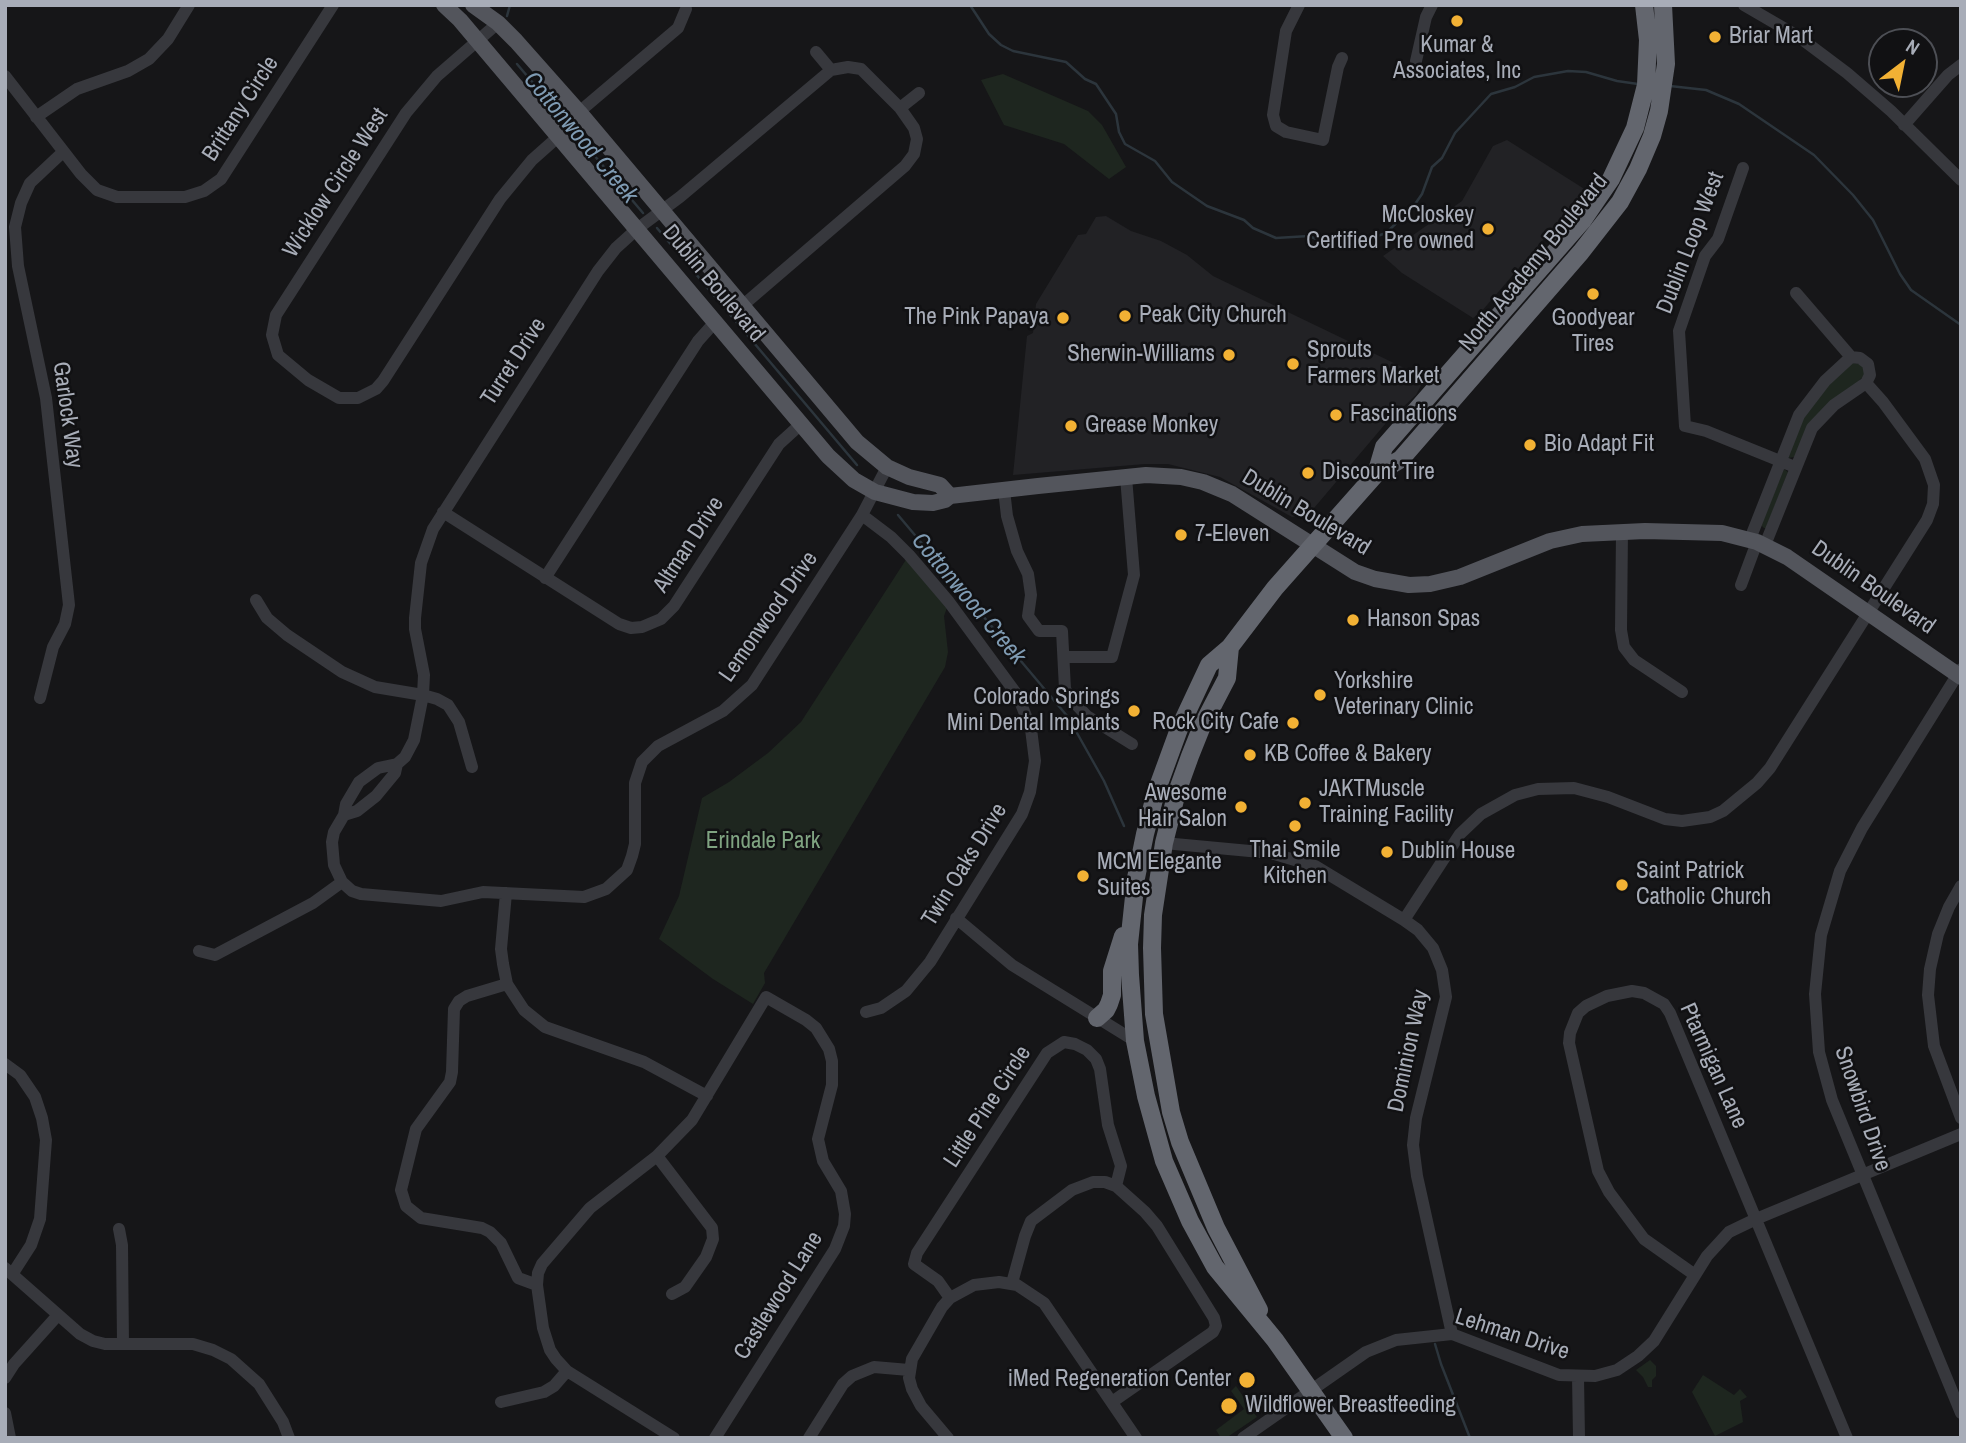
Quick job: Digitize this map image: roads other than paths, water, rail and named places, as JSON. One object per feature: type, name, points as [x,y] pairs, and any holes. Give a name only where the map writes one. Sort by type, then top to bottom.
[{"type":"highway","name":"North Academy Boulevard","points":[[1344,1438],[1275,1340],[1215,1267],[1190,1221],[1164,1161],[1153,1127],[1136,1041],[1129,944],[1144,834],[1179,729],[1209,665],[1230,647],[1275,588],[1377,474],[1401,459],[1620,202],[1653,136],[1665,78],[1656,39],[1644,5]]},
{"type":"highway","name":"North Academy Boulevard","points":[[1377,474],[1384,447],[1600,197],[1625,152],[1642,104],[1663,5]]},
{"type":"highway","name":"North Academy Boulevard","points":[[1230,647],[1227,678],[1190,756],[1177,792],[1164,843],[1153,915],[1154,1014],[1171,1112],[1195,1181],[1275,1340]]},
{"type":"highway","points":[[1097,1018],[1106,1010],[1112,995],[1112,971],[1120,951],[1136,878]]},
{"type":"highway","points":[[1136,1041],[1158,1049]]},
{"type":"main road","name":"Dublin Boulevard","points":[[444,5],[559,136],[840,469],[875,492],[913,502],[933,503],[950,496],[1126,477],[1159,475],[1203,482],[1232,494],[1355,572],[1375,579],[1409,585],[1437,583],[1469,574],[1559,539],[1583,534],[1702,531],[1758,542],[1797,563],[1960,673]]},
{"type":"main road","name":"Dublin Boulevard","points":[[473,5],[498,23],[579,112],[857,442],[887,467],[940,485],[950,496]]},
{"type":"street","points":[[36,117],[77,89],[122,74],[149,59],[168,39],[190,5]]},
{"type":"street","name":"Brittany Circle","points":[[5,76],[89,184],[117,197],[185,197],[214,185],[228,170],[333,5]]},
{"type":"street","points":[[1299,5],[1286,31],[1273,115],[1276,127],[1323,141],[1342,58]]},
{"type":"street","points":[[1416,61],[1426,17],[1432,5]]},
{"type":"street","points":[[1744,5],[1828,58],[1875,96],[1961,180]]},
{"type":"street","points":[[579,112],[678,28],[686,9]]},
{"type":"street","name":"Wicklow Circle West","points":[[498,23],[438,76],[406,113],[276,315],[272,335],[278,355],[308,380],[339,398],[358,398],[376,388],[500,199],[532,160],[559,136]]},
{"type":"street","points":[[742,306],[905,166],[914,154],[917,139],[914,128],[900,108],[861,69],[848,67],[831,70],[816,52]]},
{"type":"street","points":[[1904,125],[1948,75],[1961,65]]},
{"type":"street","name":"Turret Drive","points":[[344,816],[357,811],[376,796],[395,773],[397,764],[405,757],[414,740],[423,695],[423,665],[415,629],[421,563],[428,539],[598,271],[616,248],[637,229],[831,70]]},
{"type":"street","points":[[900,108],[919,93]]},
{"type":"street","name":"Garlock Way","points":[[40,698],[53,646],[65,624],[69,605],[46,398],[12,267],[15,227],[24,194],[37,174],[62,152]]},
{"type":"street","name":"Dublin Loop West","points":[[1743,167],[1718,239],[1705,256],[1679,331],[1685,426],[1706,431],[1795,467]]},
{"type":"street","points":[[1741,585],[1808,435],[1821,417],[1840,400],[1866,383],[1870,375],[1868,364],[1860,358],[1851,357],[1796,293]]},
{"type":"street","points":[[545,578],[698,341],[715,322]]},
{"type":"street","points":[[1758,542],[1779,461],[1805,406],[1825,381],[1851,357]]},
{"type":"street","points":[[1404,920],[1460,834],[1481,814],[1503,800],[1538,789],[1574,788],[1608,797],[1670,820],[1697,820],[1710,817],[1741,799],[1770,768],[1927,520],[1935,496],[1933,477],[1925,459],[1866,383]]},
{"type":"street","name":"Altman Drive","points":[[443,512],[619,624],[631,628],[642,627],[661,620],[674,606],[779,444],[801,424]]},
{"type":"street","name":"Lemonwood Drive","points":[[342,882],[352,891],[361,894],[441,901],[483,892],[584,897],[606,889],[617,881],[626,870],[635,844],[635,783],[642,762],[658,746],[723,711],[752,685],[862,515],[887,467]]},
{"type":"street","points":[[1063,657],[1112,657],[1135,575],[1126,477]]},
{"type":"street","points":[[1004,490],[1007,516],[1017,551],[1028,574],[1031,595],[1028,616],[1039,631],[1062,631],[1065,689],[1070,698],[1087,716],[1132,744]]},
{"type":"street","name":"Twin Oaks Drive","points":[[862,515],[891,537],[949,602],[1018,696],[1031,729],[1035,761],[1027,803],[930,962],[906,991],[881,1008],[866,1012]]},
{"type":"street","points":[[1622,531],[1619,649],[1682,692]]},
{"type":"street","points":[[256,600],[267,618],[287,635],[342,672],[375,687],[443,701],[455,713],[472,767]]},
{"type":"street","name":"Snowbird Drive","points":[[1960,673],[1852,846],[1831,894],[1821,935],[1815,994],[1819,1052],[1832,1101],[1961,1413]]},
{"type":"street","points":[[1794,703],[1807,710]]},
{"type":"street","points":[[199,951],[215,955],[313,903],[342,882],[334,865],[332,842],[334,832],[344,816],[346,804],[369,773],[387,765],[397,764]]},
{"type":"street","name":"Dominion Way","points":[[1164,843],[1271,853],[1302,861],[1331,874],[1404,920],[1418,930],[1433,948],[1443,970],[1444,1010],[1416,1118],[1413,1145],[1417,1176],[1452,1334]]},
{"type":"street","points":[[1961,886],[1936,940],[1928,995],[1934,1046],[1961,1118]]},
{"type":"street","points":[[506,893],[501,949],[507,984],[524,1010],[545,1027],[644,1062],[707,1097],[692,1120],[657,1156],[590,1208],[542,1264],[537,1285],[545,1339],[550,1350],[567,1371],[674,1438]]},
{"type":"street","points":[[956,918],[1012,965],[1136,1041]]},
{"type":"street","points":[[507,984],[467,996],[459,1001],[454,1009],[450,1082],[416,1129],[401,1190],[406,1206],[421,1218],[490,1231],[501,1242],[518,1278],[537,1285]]},
{"type":"street","name":"Ptarmigan Lane","points":[[1695,1275],[1644,1239],[1609,1192],[1598,1171],[1569,1043],[1572,1023],[1586,1006],[1607,996],[1632,991],[1644,993],[1664,1004],[1670,1013],[1847,1438]]},
{"type":"street","name":"Castlewood Lane","points":[[707,1097],[765,997],[806,1020],[816,1028],[832,1061],[832,1084],[818,1139],[823,1161],[841,1191],[844,1202],[844,1226],[835,1249],[715,1438]]},
{"type":"street","name":"Little Pine Circle","points":[[950,1298],[938,1281],[914,1264],[917,1253],[1047,1053],[1064,1042],[1087,1050],[1096,1059],[1100,1069],[1108,1125],[1121,1166],[1116,1185]]},
{"type":"street","points":[[5,1063],[19,1075],[35,1097],[46,1140],[40,1219],[31,1245],[9,1270],[80,1334],[93,1341],[105,1344],[193,1345],[213,1350],[231,1359],[259,1384],[283,1422],[289,1438]]},
{"type":"street","name":"Lehman Drive","points":[[1243,1438],[1366,1352],[1383,1343],[1403,1338],[1452,1334],[1542,1370],[1565,1376],[1609,1373],[1638,1356],[1657,1338],[1695,1275],[1729,1232],[1961,1133]]},
{"type":"street","points":[[657,1156],[712,1228],[713,1239],[706,1257],[685,1287],[672,1294]]},
{"type":"street","points":[[1012,1283],[1031,1221],[1072,1189],[1082,1185],[1105,1182],[1116,1185],[1157,1226],[1214,1318],[1216,1326],[1213,1332],[1112,1402]]},
{"type":"street","points":[[119,1229],[122,1245],[123,1344]]},
{"type":"street","points":[[948,1438],[917,1400],[910,1383],[909,1370],[916,1349],[942,1307],[950,1298],[974,1285],[986,1282],[1012,1283],[1035,1295],[1047,1306],[1136,1438]]},
{"type":"street","points":[[5,1378],[14,1364],[58,1315]]},
{"type":"street","points":[[809,1438],[843,1384],[852,1376],[874,1367],[909,1370]]},
{"type":"street","points":[[501,1402],[544,1392],[554,1386],[567,1371]]},
{"type":"street","points":[[1577,1376],[1579,1438]]},
{"type":"street","points":[[5,1413],[9,1438]]},
{"type":"waterway","name":"Cottonwood Creek","points":[[507,16],[510,5]]},
{"type":"waterway","name":"Cottonwood Creek","points":[[970,5],[989,34],[1001,45],[1013,51],[1066,62],[1085,79],[1096,84],[1116,114],[1119,132],[1125,144],[1155,161],[1172,182],[1207,206],[1244,220],[1253,228],[1276,238],[1309,236],[1333,246],[1360,242],[1386,233],[1413,207],[1422,194],[1432,167],[1442,158],[1455,133],[1491,94],[1515,87],[1534,77],[1568,71],[1586,72],[1638,84]]},
{"type":"waterway","name":"Cottonwood Creek","points":[[517,64],[643,213]]},
{"type":"waterway","name":"Cottonwood Creek","points":[[1670,86],[1706,90],[1739,104],[1814,155],[1873,220],[1911,290],[1961,325]]},
{"type":"waterway","name":"Cottonwood Creek","points":[[657,228],[857,465]]},
{"type":"waterway","name":"Cottonwood Creek","points":[[898,515],[1068,717],[1104,781],[1124,826]]},
{"type":"waterway","name":"Cottonwood Creek","points":[[1435,1344],[1470,1438]]},
{"type":"place","name":"Kumar & Associates, Inc","points":[[1457,21]]},
{"type":"place","name":"Briar Mart","points":[[1715,37]]},
{"type":"place","name":"McCloskey Certified Pre owned","points":[[1488,229]]},
{"type":"place","name":"Goodyear Tires","points":[[1593,294]]},
{"type":"place","name":"Peak City Church","points":[[1125,316]]},
{"type":"place","name":"The Pink Papaya","points":[[1063,318]]},
{"type":"place","name":"Sherwin-Williams","points":[[1229,355]]},
{"type":"place","name":"Sprouts Farmers Market","points":[[1293,364]]},
{"type":"place","name":"Fascinations","points":[[1336,415]]},
{"type":"place","name":"Grease Monkey","points":[[1071,426]]},
{"type":"place","name":"Bio Adapt Fit","points":[[1530,445]]},
{"type":"place","name":"Discount Tire","points":[[1308,473]]},
{"type":"place","name":"7-Eleven","points":[[1181,535]]},
{"type":"place","name":"Hanson Spas","points":[[1353,620]]},
{"type":"place","name":"Yorkshire Veterinary Clinic","points":[[1320,695]]},
{"type":"place","name":"Colorado Springs Mini Dental Implants","points":[[1134,711]]},
{"type":"place","name":"Rock City Cafe","points":[[1293,723]]},
{"type":"place","name":"KB Coffee & Bakery","points":[[1250,755]]},
{"type":"place","name":"JAKTMuscle Training Facility","points":[[1305,803]]},
{"type":"place","name":"Awesome Hair Salon","points":[[1241,807]]},
{"type":"place","name":"Thai Smile Kitchen","points":[[1295,826]]},
{"type":"place","name":"Dublin House","points":[[1387,852]]},
{"type":"place","name":"MCM Elegante Suites","points":[[1083,876]]},
{"type":"place","name":"Saint Patrick Catholic Church","points":[[1622,885]]},
{"type":"place","name":"iMed Regeneration Center","points":[[1247,1380]]},
{"type":"place","name":"Wildflower Breastfeeding","points":[[1229,1406]]},
{"type":"park label","name":"Erindale Park","points":[[763,842]]}]
